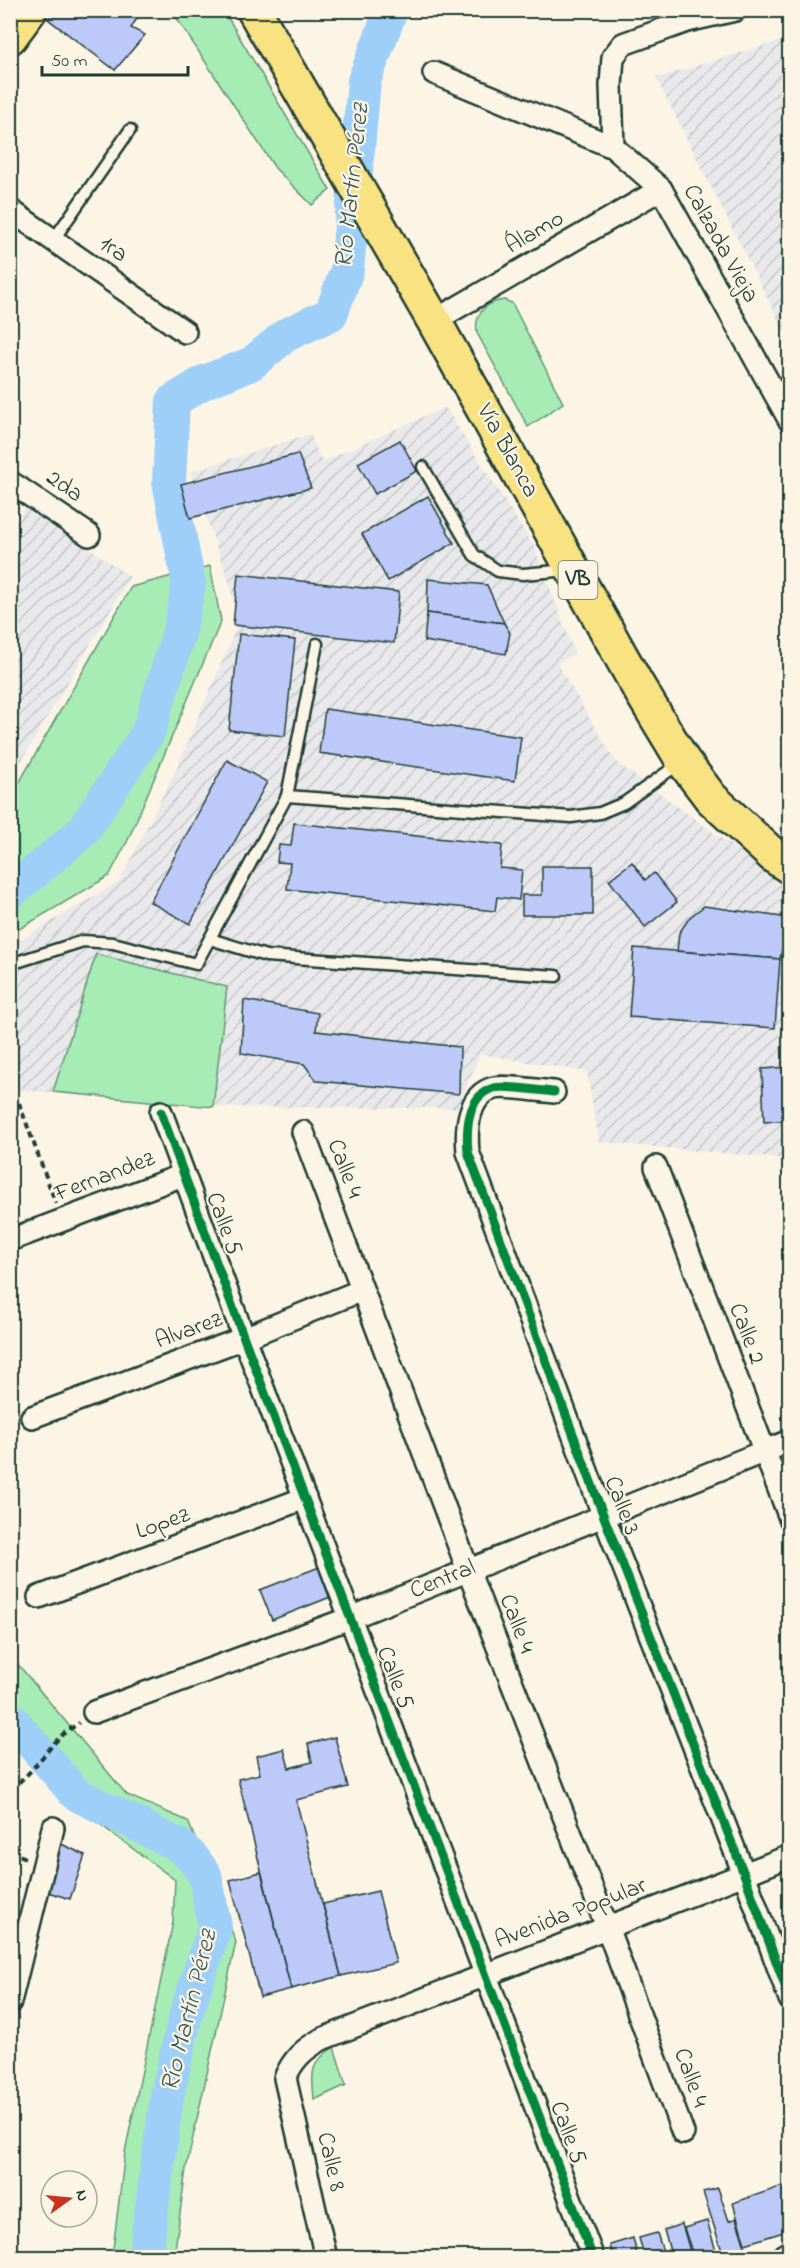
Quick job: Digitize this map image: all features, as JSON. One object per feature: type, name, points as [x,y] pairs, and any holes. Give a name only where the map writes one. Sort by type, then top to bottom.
[{"type":"main road","points":[[10,37],[30,10]]},
{"type":"main road","name":"Vía Blanca","points":[[254,10],[434,321],[572,570],[682,761],[711,798],[789,867]]},
{"type":"street","points":[[613,147],[611,85],[613,57],[624,44],[687,21],[735,10]]},
{"type":"street","name":"Calzada Vieja","points":[[434,73],[613,147],[661,189],[789,422]]},
{"type":"street","name":"Álamo","points":[[434,321],[661,189]]},
{"type":"street","name":"1ra","points":[[10,210],[185,332]]},
{"type":"street","name":"2da","points":[[10,482],[89,535]]},
{"type":"street","name":"Calle 3","points":[[554,1092],[495,1088],[484,1094],[471,1112],[466,1132],[468,1152],[604,1517],[744,1874],[789,1999]]},
{"type":"street","name":"Calle 5","points":[[161,1112],[244,1338],[593,2258]]},
{"type":"street","name":"Calle 4","points":[[303,1132],[468,1570],[607,1927],[683,2133]]},
{"type":"street","name":"Calle 2","points":[[656,1167],[789,1518]]},
{"type":"street","name":"Fernandez","points":[[10,1240],[183,1174]]},
{"type":"street","name":"Alvarez","points":[[32,1417],[244,1338],[362,1290]]},
{"type":"street","name":"Central","points":[[94,1712],[350,1618],[789,1441]]},
{"type":"street","name":"Lopez","points":[[39,1597],[305,1498]]},
{"type":"street","points":[[10,2002],[53,1828]]},
{"type":"street","name":"Avenida Popular","points":[[285,2078],[291,2063],[298,2055],[322,2038],[789,1856]]},
{"type":"street","name":"Calle 8","points":[[285,2078],[326,2258]]},
{"type":"lane","points":[[54,239],[130,130]]},
{"type":"lane","points":[[423,467],[474,555],[498,571],[523,574],[572,570]]},
{"type":"lane","points":[[20,961],[83,941],[113,943],[196,964],[287,796],[317,644]]},
{"type":"lane","points":[[287,796],[571,817],[600,813],[624,803],[682,761]]},
{"type":"lane","points":[[210,939],[266,956],[556,976]]},
{"type":"path","points":[[19,1103],[63,1220]]},
{"type":"path","points":[[10,1788],[19,1784],[62,1736]]},
{"type":"shaded area","points":[[790,38],[789,341],[656,78]]},
{"type":"shaded area","points":[[445,407],[535,548],[575,654],[557,663],[616,762],[789,887],[789,1159],[599,1142],[587,1072],[480,1054],[458,1108],[213,1107],[11,1089],[10,946],[120,881],[177,767],[239,622],[229,582],[190,472],[310,434],[322,462]]},
{"type":"shaded area","points":[[28,504],[130,577],[11,779],[11,529]]},
{"type":"green space","points":[[172,11],[224,11],[330,190],[312,205],[275,168]]},
{"type":"green space","points":[[504,300],[512,303],[563,403],[528,427],[477,333],[477,320],[482,310],[491,303]]},
{"type":"green space","points":[[210,566],[221,621],[128,840],[109,876],[11,934],[11,797],[131,587]]},
{"type":"green space","points":[[96,954],[227,987],[213,1107],[53,1092]]},
{"type":"green space","points":[[11,1649],[16,1662],[127,1795],[188,1821],[236,1942],[186,2169],[174,2257],[112,2257],[125,2152],[173,1922],[175,1880],[90,1817],[62,1803],[11,1737]]},
{"type":"green space","points":[[334,2047],[346,2085],[314,2100],[314,2069],[320,2058]]},
{"type":"building","points":[[55,10],[142,10],[131,28],[145,35],[115,70],[48,19]]},
{"type":"building","points":[[400,440],[417,471],[375,494],[358,463]]},
{"type":"building","points":[[298,454],[311,488],[190,518],[181,484]]},
{"type":"building","points":[[428,496],[454,543],[388,581],[362,534]]},
{"type":"building","points":[[238,574],[399,592],[394,643],[233,625]]},
{"type":"building","points":[[428,579],[487,585],[504,623],[427,613]]},
{"type":"building","points":[[427,613],[504,623],[510,633],[506,654],[424,641]]},
{"type":"building","points":[[239,634],[295,640],[285,736],[229,730]]},
{"type":"building","points":[[325,709],[521,737],[515,781],[319,753]]},
{"type":"building","points":[[227,760],[267,782],[190,924],[150,902]]},
{"type":"building","points":[[294,823],[502,845],[500,868],[522,870],[519,900],[497,897],[495,911],[287,889],[290,863],[277,862],[279,845],[291,846]]},
{"type":"building","points":[[632,862],[645,880],[654,873],[677,902],[645,927],[609,880]]},
{"type":"building","points":[[542,866],[593,866],[593,915],[522,915],[522,895],[542,895]]},
{"type":"building","points":[[704,906],[789,918],[780,959],[677,951],[679,933],[690,917]]},
{"type":"building","points":[[634,948],[780,959],[775,1028],[629,1017]]},
{"type":"building","points":[[244,1000],[318,1013],[316,1031],[460,1047],[459,1094],[317,1081],[304,1064],[241,1053]]},
{"type":"building","points":[[790,1067],[790,1120],[764,1122],[762,1069]]},
{"type":"building","points":[[322,1566],[333,1596],[272,1620],[260,1590]]},
{"type":"building","points":[[335,1737],[348,1787],[296,1800],[341,1976],[291,1989],[238,1779],[260,1774],[256,1756],[284,1749],[289,1768],[312,1762],[308,1744]]},
{"type":"building","points":[[59,1843],[85,1855],[70,1899],[45,1891]]},
{"type":"building","points":[[261,1872],[291,1989],[260,1997],[230,1880]]},
{"type":"building","points":[[378,1891],[396,1963],[341,1976],[323,1904]]},
{"type":"building","points":[[783,2186],[790,2206],[790,2230],[745,2244],[733,2203]]},
{"type":"building","points":[[718,2188],[729,2221],[736,2218],[745,2247],[723,2254],[703,2192]]},
{"type":"building","points":[[707,2221],[717,2254],[705,2258],[694,2258],[684,2228]]},
{"type":"building","points":[[682,2224],[692,2258],[672,2258],[664,2230]]},
{"type":"building","points":[[657,2233],[665,2258],[645,2258],[639,2238]]},
{"type":"building","points":[[633,2238],[638,2258],[613,2258],[610,2245]]},
{"type":"waterway","name":"Río Martín Pérez","points":[[10,893],[82,832],[148,733],[179,633],[189,584],[169,482],[173,401],[204,382],[251,364],[286,335],[331,314],[347,270],[364,81],[391,10]]},
{"type":"waterway","name":"Río Martín Pérez","points":[[10,1718],[76,1794],[178,1845],[192,1857],[205,1875],[215,1927],[186,2014],[167,2096],[145,2258]]},
{"type":"waterway","points":[[10,1749],[15,1723]]},
{"type":"cycle path","points":[[554,1092],[506,1087],[494,1088],[485,1092],[478,1098],[470,1114],[467,1134],[468,1152],[604,1517],[744,1874],[790,1999]]},
{"type":"cycle path","points":[[161,1112],[244,1338],[593,2258]]}]
